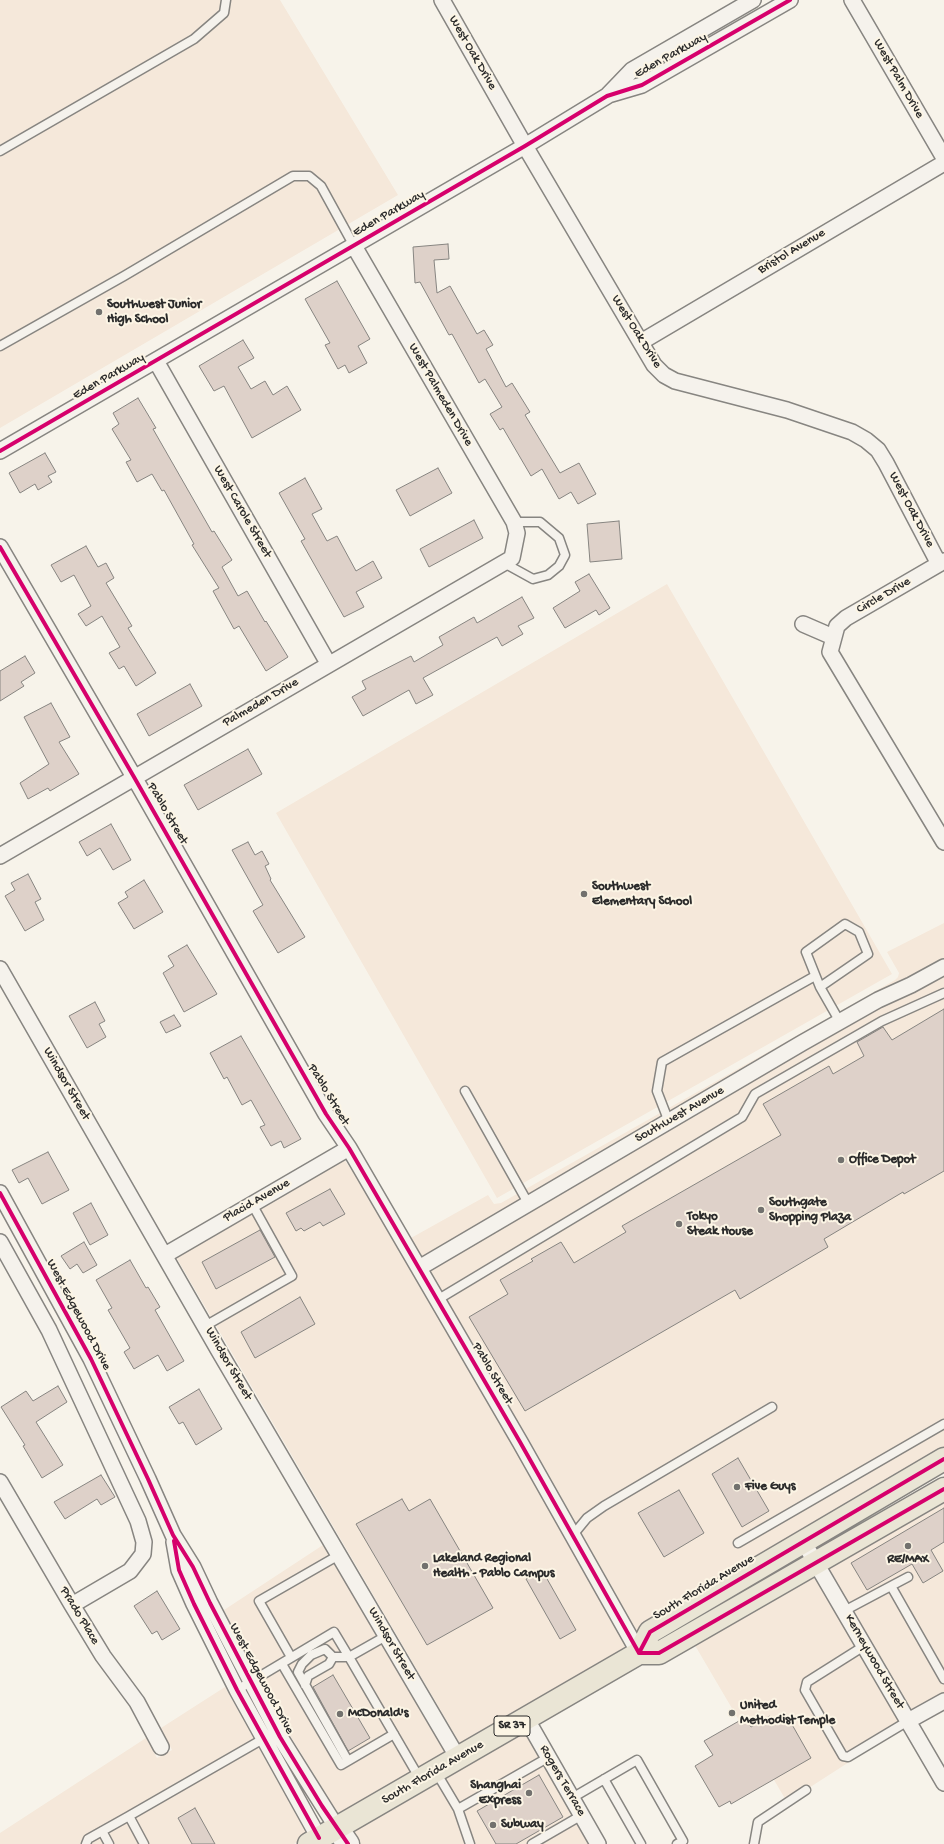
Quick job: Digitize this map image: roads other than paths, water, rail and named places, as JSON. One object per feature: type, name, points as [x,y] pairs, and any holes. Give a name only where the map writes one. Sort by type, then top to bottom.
[{"type":"main road","name":"South Florida Avenue","points":[[639,1653],[650,1632],[944,1459]]},
{"type":"main road","name":"South Florida Avenue","points":[[327,1840],[428,1775],[639,1653],[659,1653],[944,1489]]},
{"type":"street","name":"West Oak Drive","points":[[442,0],[525,146],[654,365],[664,375],[676,381],[787,410],[852,432],[866,440],[878,450],[886,463],[941,563]]},
{"type":"street","name":"Eden Parkway","points":[[607,96],[632,70],[753,0]]},
{"type":"street","name":"Eden Parkway","points":[[0,451],[525,146],[607,96],[642,85],[790,0]]},
{"type":"street","name":"West Palm Drive","points":[[852,0],[944,158]]},
{"type":"street","name":"Bristol Avenue","points":[[641,342],[944,163]]},
{"type":"street","name":"West Palmeden Drive","points":[[354,246],[514,522],[516,533],[515,546]]},
{"type":"street","name":"West Carole Street","points":[[156,361],[328,664]]},
{"type":"street","name":"Palmeden Drive","points":[[0,856],[504,563],[512,558],[515,546]]},
{"type":"street","name":"Pablo Street","points":[[0,547],[134,777],[326,1114],[349,1148],[573,1534],[639,1653]]},
{"type":"street","name":"Circle Drive","points":[[833,637],[837,626],[846,618],[941,563]]},
{"type":"street","points":[[803,624],[833,637],[830,652],[944,842]]},
{"type":"street","name":"Southwest Avenue","points":[[419,1268],[878,1000],[911,986],[944,967]]},
{"type":"street","name":"Windsor Street","points":[[0,969],[205,1326],[458,1758]]},
{"type":"street","name":"Placid Avenue","points":[[165,1255],[349,1148]]},
{"type":"street","name":"West Edgewood Drive","points":[[0,1193],[91,1359],[148,1479],[173,1536],[193,1567],[210,1603],[280,1737],[327,1840]]},
{"type":"street","points":[[0,1242],[49,1330],[138,1521],[144,1542],[143,1554],[130,1571],[72,1605]]},
{"type":"street","name":"Prado Place","points":[[0,1482],[103,1656],[137,1702],[161,1747]]},
{"type":"street","name":"West Edgewood Drive","points":[[173,1536],[179,1570],[194,1604],[237,1690],[263,1739],[327,1840]]},
{"type":"street","name":"Kerneywood Street","points":[[803,1541],[944,1784]]},
{"type":"street","points":[[908,1721],[944,1701]]},
{"type":"street","name":"Rogers Terrace","points":[[526,1718],[598,1844]]},
{"type":"lane","points":[[0,151],[194,39],[224,13],[226,0]]},
{"type":"lane","points":[[0,346],[124,276],[293,176],[309,176],[321,186],[354,246]]},
{"type":"lane","points":[[504,563],[533,579],[548,575],[559,566],[565,555],[559,538],[540,522],[514,522]]},
{"type":"lane","points":[[820,987],[868,954],[859,932],[846,924],[806,952],[820,987],[840,1022]]},
{"type":"lane","points":[[669,1122],[658,1091],[662,1062],[815,976]]},
{"type":"lane","points":[[437,1300],[742,1117],[755,1094],[882,1021],[944,993]]},
{"type":"lane","points":[[466,1091],[528,1203]]},
{"type":"lane","points":[[205,1326],[292,1276],[252,1204]]},
{"type":"lane","points":[[573,1534],[587,1518],[604,1506],[772,1407]]},
{"type":"lane","points":[[738,1543],[944,1424]]},
{"type":"lane","points":[[291,1657],[259,1601],[339,1555]]},
{"type":"lane","points":[[844,1611],[908,1577]]},
{"type":"lane","points":[[891,1586],[944,1680]]},
{"type":"lane","points":[[237,1690],[334,1632],[394,1734],[458,1809],[470,1844]]},
{"type":"lane","points":[[348,1761],[298,1672],[302,1664],[312,1655],[325,1649],[333,1657],[349,1657],[386,1636]]},
{"type":"lane","points":[[864,1646],[807,1682],[805,1690],[843,1756],[848,1757],[908,1721]]},
{"type":"lane","points":[[305,1685],[308,1676],[329,1664],[333,1657]]},
{"type":"lane","points":[[282,1664],[340,1765],[394,1734]]},
{"type":"lane","points":[[86,1844],[88,1839],[263,1739]]},
{"type":"lane","points":[[458,1809],[548,1757]]},
{"type":"lane","points":[[572,1798],[637,1760],[682,1843]]},
{"type":"lane","points":[[604,1780],[642,1844]]},
{"type":"lane","points":[[754,1844],[758,1822],[806,1790]]},
{"type":"lane","points":[[532,1844],[582,1815]]},
{"type":"lane","points":[[128,1816],[144,1844]]},
{"type":"lane","points":[[102,1832],[109,1844]]},
{"type":"place","name":"Southwest Junior High School","points":[[99,312]]},
{"type":"place","name":"Southwest Elementary School","points":[[584,894]]},
{"type":"place","name":"Office Depot","points":[[841,1160]]},
{"type":"place","name":"Southgate Shopping Plaza","points":[[761,1210]]},
{"type":"place","name":"Tokyo Steak House","points":[[679,1224]]},
{"type":"place","name":"Five Guys","points":[[737,1487]]},
{"type":"place","name":"RE/MAX","points":[[908,1546]]},
{"type":"place","name":"Lakeland Regional Health - Pablo Campus","points":[[425,1566]]},
{"type":"place","name":"United Methodist Temple","points":[[732,1713]]},
{"type":"place","name":"McDonald's","points":[[340,1714]]},
{"type":"place","name":"Shanghai Express","points":[[529,1793]]},
{"type":"place","name":"Subway","points":[[493,1825]]}]
